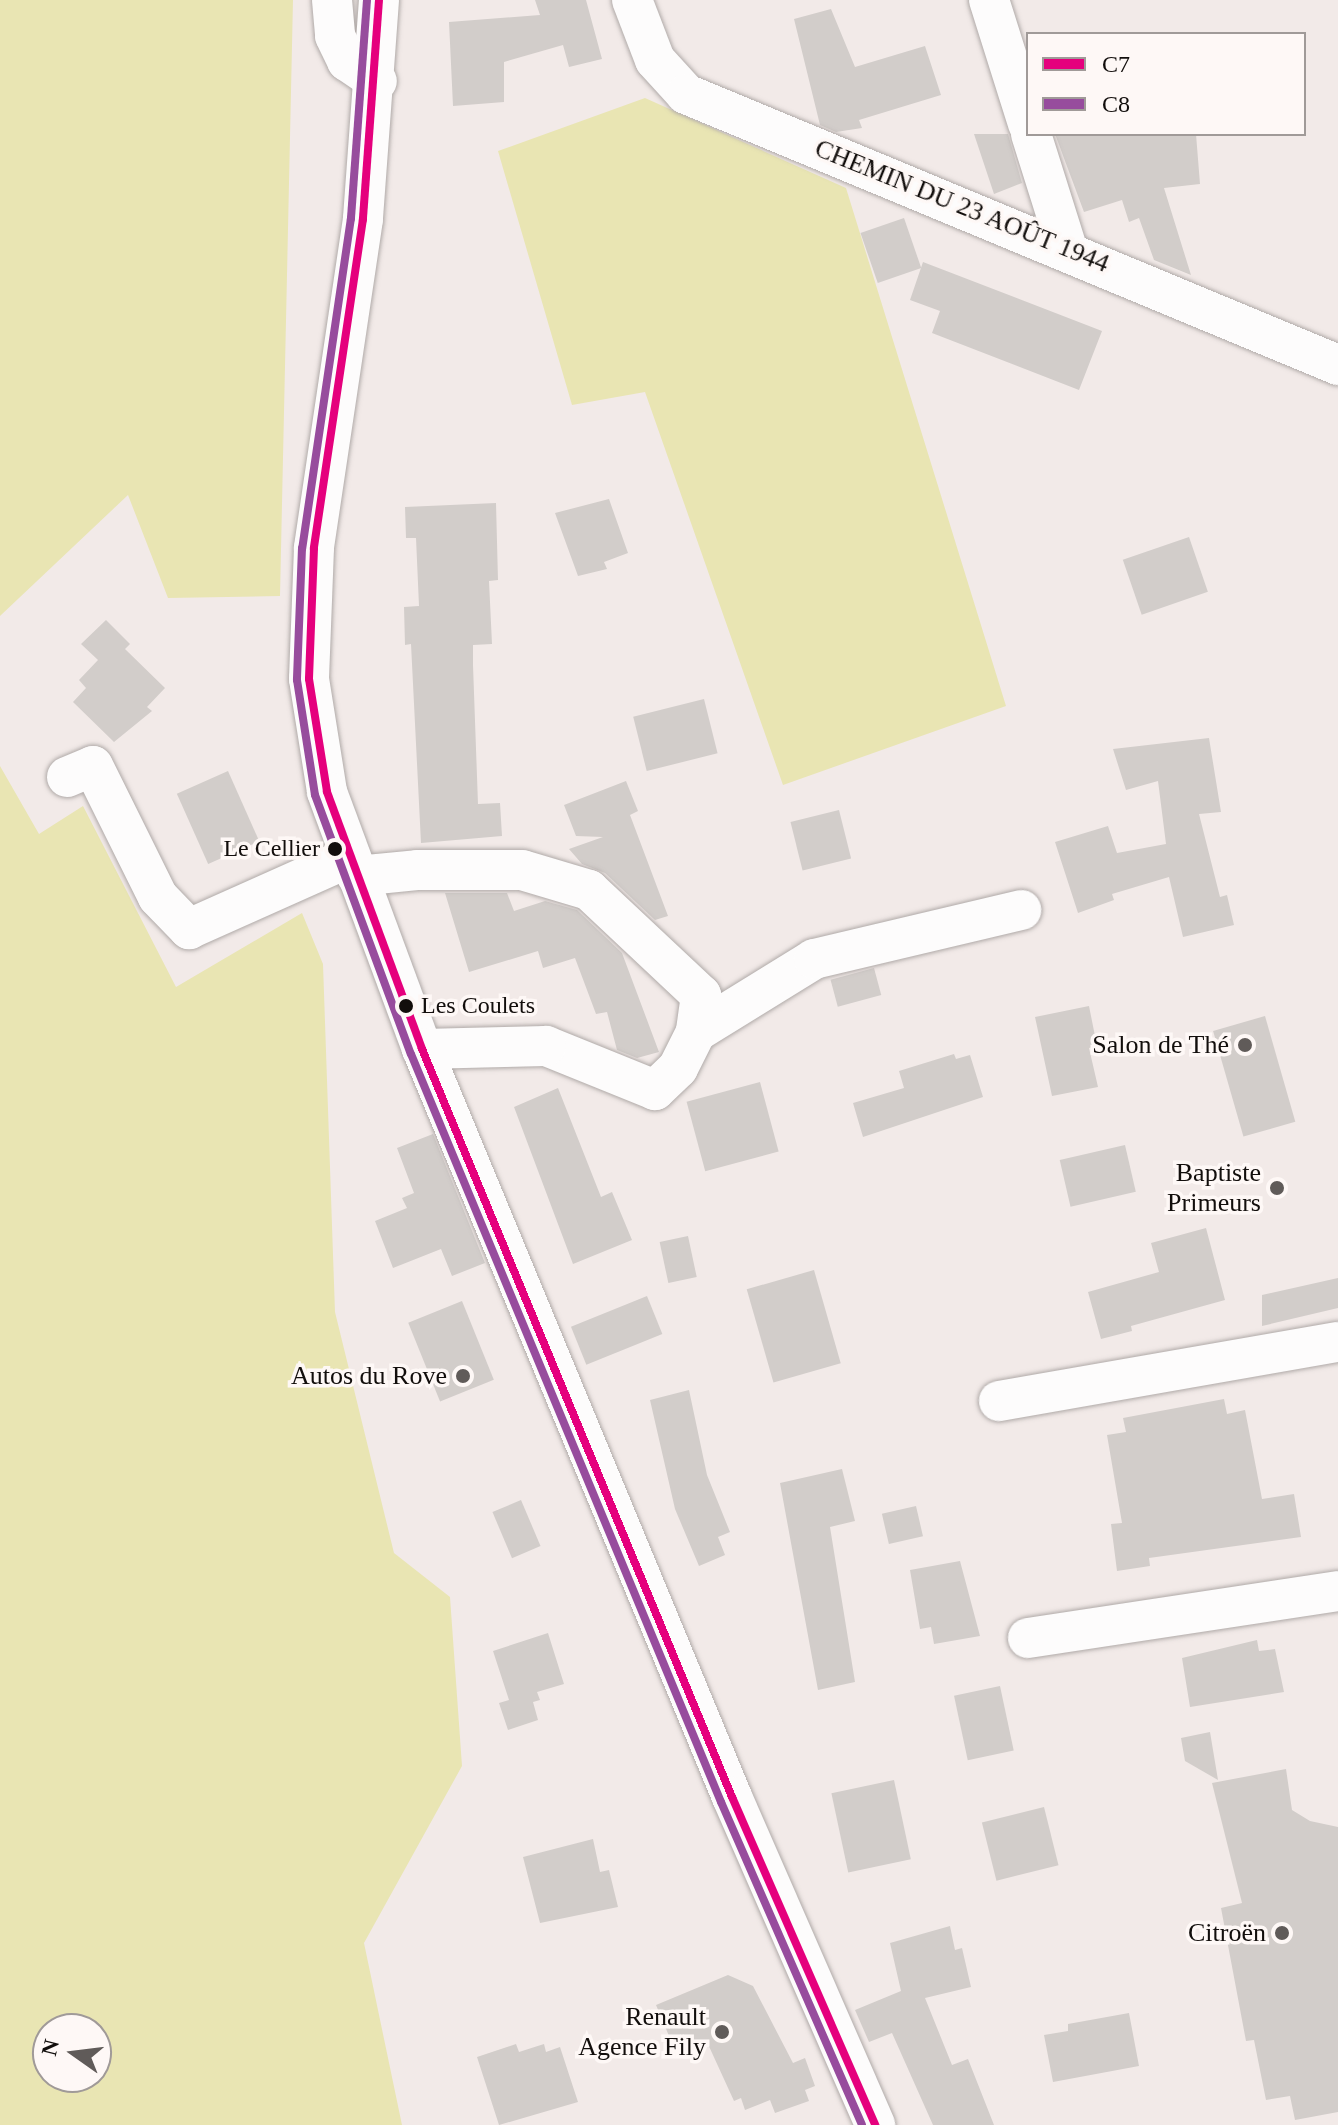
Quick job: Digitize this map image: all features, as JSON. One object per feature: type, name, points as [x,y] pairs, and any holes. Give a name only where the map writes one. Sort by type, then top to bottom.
[{"type":"street","points":[[332,0],[335,36],[347,61],[377,81]]},
{"type":"street","points":[[379,0],[377,81],[363,219],[314,548],[309,679],[327,792],[422,1049],[726,1782],[875,2125]]},
{"type":"street","name":"CHEMIN DU 23 AOÛT 1944","points":[[632,0],[655,60],[686,94],[1067,248],[1338,365]]},
{"type":"street","points":[[989,0],[1026,118]]},
{"type":"street","points":[[1032,136],[1067,248]]},
{"type":"street","points":[[67,777],[93,766],[158,897],[189,929],[354,866],[417,870],[522,870],[589,890],[701,995],[696,1032],[678,1068],[655,1090],[546,1046],[422,1049]]},
{"type":"street","points":[[696,1032],[814,959],[1021,910]]},
{"type":"street","points":[[999,1401],[1338,1342]]},
{"type":"street","points":[[1028,1638],[1338,1591]]},
{"type":"shaded area","points":[[0,0],[293,0],[280,596],[168,598],[128,495],[0,616]]},
{"type":"shaded area","points":[[645,98],[846,188],[1006,706],[783,785],[645,392],[572,405],[498,151]]},
{"type":"shaded area","points":[[0,766],[39,834],[83,806],[176,987],[302,913],[323,964],[335,1312],[394,1553],[450,1597],[462,1766],[364,1943],[402,2125],[0,2125]]},
{"type":"building","points":[[535,0],[586,0],[602,59],[569,67],[563,45],[504,62],[504,102],[453,106],[449,22],[540,15]]},
{"type":"building","points":[[831,9],[855,67],[925,46],[941,95],[859,120],[862,128],[836,132],[820,125],[794,19]]},
{"type":"building","points":[[974,134],[1008,134],[1022,183],[994,194]]},
{"type":"building","points":[[1056,136],[1196,136],[1200,184],[1164,188],[1191,275],[1154,260],[1139,218],[1129,222],[1122,200],[1084,212]]},
{"type":"building","points":[[904,218],[921,268],[878,283],[861,233]]},
{"type":"building","points":[[923,262],[1102,331],[1079,390],[932,333],[940,311],[910,300]]},
{"type":"building","points":[[609,499],[628,553],[604,562],[607,569],[578,576],[555,513]]},
{"type":"building","points":[[496,503],[498,580],[489,581],[492,644],[473,645],[473,665],[478,804],[500,803],[502,836],[421,843],[411,644],[405,645],[404,607],[419,606],[416,538],[406,538],[405,507]]},
{"type":"building","points":[[1189,537],[1208,592],[1142,615],[1123,560]]},
{"type":"building","points":[[106,620],[130,644],[125,649],[165,688],[147,707],[152,711],[114,742],[73,702],[86,688],[79,680],[98,660],[81,644]]},
{"type":"building","points":[[704,699],[718,753],[647,771],[633,717]]},
{"type":"building","points":[[1209,738],[1221,812],[1199,814],[1220,897],[1227,895],[1234,925],[1183,937],[1169,877],[1112,894],[1114,900],[1078,913],[1055,842],[1108,826],[1117,853],[1166,844],[1158,781],[1126,790],[1113,749]]},
{"type":"building","points":[[228,771],[259,841],[208,864],[177,794]]},
{"type":"building","points":[[626,781],[638,811],[630,815],[668,916],[655,920],[605,873],[582,864],[569,849],[603,837],[576,836],[564,805]]},
{"type":"building","points":[[839,810],[851,859],[803,871],[790,822]]},
{"type":"building","points":[[445,893],[507,893],[514,911],[545,901],[577,910],[622,953],[659,1052],[637,1058],[617,1050],[607,1012],[596,1014],[575,958],[543,968],[538,951],[469,972]]},
{"type":"building","points":[[874,968],[881,995],[838,1007],[831,980]]},
{"type":"building","points":[[1089,1006],[1097,1046],[1089,1048],[1098,1087],[1052,1096],[1035,1017]]},
{"type":"building","points":[[1265,1016],[1295,1122],[1243,1137],[1213,1031]]},
{"type":"building","points":[[954,1054],[956,1059],[970,1055],[983,1097],[863,1137],[853,1103],[904,1088],[899,1071]]},
{"type":"building","points":[[760,1082],[779,1152],[705,1171],[687,1102]]},
{"type":"building","points":[[558,1088],[601,1197],[612,1192],[632,1240],[573,1264],[514,1107]]},
{"type":"building","points":[[433,1134],[485,1263],[452,1276],[441,1249],[393,1268],[375,1221],[407,1208],[402,1198],[414,1193],[397,1148]]},
{"type":"building","points":[[1125,1145],[1136,1192],[1071,1207],[1060,1160]]},
{"type":"building","points":[[1206,1228],[1225,1300],[1131,1326],[1132,1331],[1101,1339],[1088,1292],[1159,1272],[1151,1243]]},
{"type":"building","points":[[688,1236],[697,1277],[668,1283],[660,1242]]},
{"type":"building","points":[[814,1270],[841,1363],[773,1383],[747,1289]]},
{"type":"building","points":[[1338,1278],[1338,1308],[1262,1326],[1262,1295]]},
{"type":"building","points":[[647,1296],[662,1334],[586,1365],[571,1327]]},
{"type":"building","points":[[462,1301],[494,1380],[440,1402],[408,1323]]},
{"type":"building","points":[[689,1390],[707,1475],[730,1532],[718,1537],[725,1555],[699,1566],[675,1509],[650,1400]]},
{"type":"building","points":[[1224,1399],[1227,1414],[1245,1410],[1262,1499],[1294,1494],[1301,1537],[1149,1558],[1150,1566],[1117,1571],[1111,1524],[1122,1523],[1107,1435],[1126,1432],[1123,1418]]},
{"type":"building","points":[[842,1469],[855,1521],[830,1527],[855,1682],[818,1690],[780,1483]]},
{"type":"building","points":[[521,1500],[541,1546],[512,1558],[492,1512]]},
{"type":"building","points":[[916,1506],[923,1536],[889,1544],[882,1514]]},
{"type":"building","points":[[960,1561],[980,1636],[934,1644],[931,1627],[920,1629],[910,1570]]},
{"type":"building","points":[[548,1633],[564,1684],[537,1692],[540,1700],[533,1702],[538,1720],[508,1730],[499,1703],[509,1700],[493,1651]]},
{"type":"building","points":[[1257,1640],[1259,1651],[1275,1649],[1284,1692],[1190,1707],[1182,1658]]},
{"type":"building","points":[[1000,1686],[1014,1751],[968,1760],[954,1696]]},
{"type":"building","points":[[1210,1732],[1218,1780],[1185,1761],[1181,1738]]},
{"type":"building","points":[[1286,1769],[1292,1810],[1310,1821],[1338,1827],[1338,2112],[1295,2120],[1290,2096],[1266,2100],[1254,2040],[1246,2041],[1221,1908],[1242,1903],[1212,1783]]},
{"type":"building","points":[[894,1780],[911,1859],[848,1873],[831,1793]]},
{"type":"building","points":[[1044,1807],[1059,1865],[996,1881],[982,1822]]},
{"type":"building","points":[[593,1839],[600,1872],[609,1870],[618,1907],[540,1923],[523,1857]]},
{"type":"building","points":[[950,1926],[955,1950],[962,1948],[971,1987],[925,1998],[952,2065],[968,2059],[994,2125],[933,2125],[892,2033],[869,2042],[855,2010],[901,1991],[890,1943]]},
{"type":"building","name":"Renault Agence Fily","points":[[728,1975],[753,1986],[793,2063],[805,2058],[815,2086],[805,2090],[809,2101],[775,2113],[770,2100],[745,2110],[741,2098],[734,2101],[707,2042],[677,2055],[656,2005]]},
{"type":"building","points":[[1129,2013],[1139,2066],[1053,2082],[1044,2035],[1068,2031],[1068,2024]]},
{"type":"building","points":[[516,2044],[519,2052],[544,2044],[546,2052],[560,2047],[578,2102],[499,2125],[477,2057]]},
{"type":"transit line","name":"C8","points":[[367,0],[351,218],[302,548],[297,680],[315,795],[411,1054],[721,1802],[862,2125]]},
{"type":"transit line","name":"C7","points":[[379,0],[363,219],[314,548],[309,679],[327,792],[422,1049],[732,1797],[875,2125]]},
{"type":"place","name":"Le Cellier","points":[[335,849]]},
{"type":"place","name":"Les Coulets","points":[[406,1006]]},
{"type":"place","name":"Salon de Thé","points":[[1245,1045]]},
{"type":"place","name":"Baptiste Primeurs","points":[[1277,1188]]},
{"type":"place","name":"Autos du Rove","points":[[463,1376]]},
{"type":"place","name":"Citroën","points":[[1282,1933]]},
{"type":"place","name":"Renault Agence Fily","points":[[722,2032]]}]
